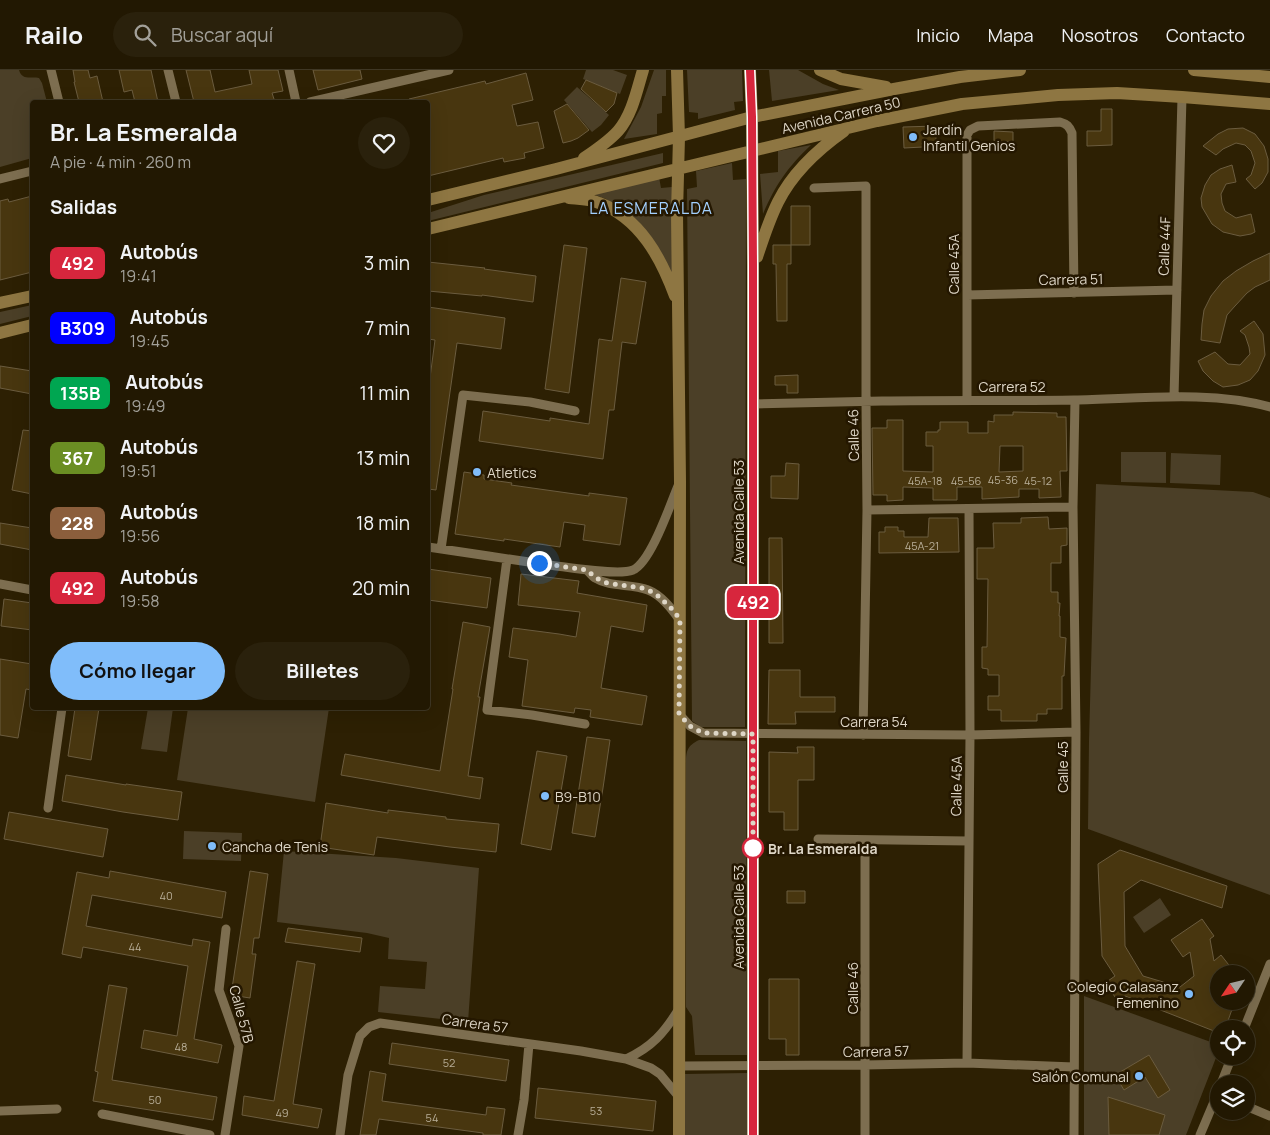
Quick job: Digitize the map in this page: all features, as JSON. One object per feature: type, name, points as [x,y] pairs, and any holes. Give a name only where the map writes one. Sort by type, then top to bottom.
[{"type":"main road","points":[[573,165],[600,147],[618,131],[628,115],[643,70]]},
{"type":"main road","points":[[677,70],[679,137],[680,481],[679,1135]]},
{"type":"main road","name":"Avenida Calle 53","points":[[750,70],[753,266],[753,1135]]},
{"type":"main road","points":[[820,70],[841,79],[894,89]]},
{"type":"main road","name":"Avenida Carrera 50","points":[[430,200],[573,165],[752,117],[960,77],[1020,70]]},
{"type":"main road","points":[[1194,70],[1270,77]]},
{"type":"main road","name":"Avenida Carrera 50","points":[[430,229],[752,150],[962,104],[1058,95],[1117,93],[1270,104]]},
{"type":"main road","points":[[753,266],[778,200],[788,185],[817,151],[848,128]]},
{"type":"main road","points":[[559,197],[600,203],[630,221],[647,240],[659,259],[678,303]]},
{"type":"main road","points":[[0,303],[30,296]]},
{"type":"main road","points":[[0,333],[30,326]]},
{"type":"street","points":[[51,70],[58,100]]},
{"type":"street","points":[[168,70],[176,100]]},
{"type":"street","points":[[289,70],[296,100]]},
{"type":"street","points":[[318,100],[425,73],[449,70]]},
{"type":"street","name":"Calle 44F","points":[[1174,397],[1182,97]]},
{"type":"street","name":"Calle 45A","points":[[967,400],[966,135],[970,130],[978,126],[1060,122],[1069,126],[1072,133],[1074,293]]},
{"type":"street","points":[[0,179],[30,172]]},
{"type":"street","name":"Calle 46","points":[[814,188],[866,186],[867,510],[863,735]]},
{"type":"street","name":"Carrera 51","points":[[967,295],[1177,290]]},
{"type":"street","points":[[440,549],[462,395],[530,402],[575,411]]},
{"type":"street","name":"Carrera 52","points":[[753,404],[1174,397],[1230,399],[1270,407]]},
{"type":"street","name":"Calle 45","points":[[1074,1135],[1076,732],[1073,507],[1075,400]]},
{"type":"street","points":[[430,547],[587,570],[620,572],[633,570],[644,562],[653,545],[680,481]]},
{"type":"street","points":[[867,510],[1073,507]]},
{"type":"street","name":"Calle 45A","points":[[966,1063],[970,735],[969,509]]},
{"type":"street","points":[[507,559],[486,710],[585,724]]},
{"type":"street","points":[[587,570],[596,578],[607,583],[650,591],[671,608],[680,619]]},
{"type":"street","points":[[0,584],[30,590]]},
{"type":"street","points":[[48,808],[62,710]]},
{"type":"street","name":"Carrera 54","points":[[679,714],[690,726],[703,733],[970,735],[1076,732]]},
{"type":"street","points":[[818,839],[968,841]]},
{"type":"street","name":"Calle 46","points":[[865,840],[865,1135]]},
{"type":"street","name":"Calle 57B","points":[[225,1135],[239,1046],[219,990],[226,929]]},
{"type":"street","points":[[1248,1020],[1270,964]]},
{"type":"street","points":[[626,1059],[641,1052],[652,1043],[670,1023],[679,1009]]},
{"type":"street","name":"Carrera 57","points":[[340,1135],[348,1075],[360,1036],[369,1028],[380,1023],[626,1059],[651,1068],[660,1074],[679,1097]]},
{"type":"street","points":[[518,1135],[524,1100],[529,1044]]},
{"type":"street","name":"Carrera 57","points":[[679,1066],[966,1063],[1074,1066]]},
{"type":"street","points":[[0,1111],[57,1109]]},
{"type":"street","points":[[1255,1110],[1270,1116]]},
{"type":"street","points":[[1200,1135],[1210,1111]]},
{"type":"street","points":[[102,1114],[210,1135]]},
{"type":"shaded area","points":[[0,70],[19,70],[22,76],[39,78],[46,100],[30,100],[30,159],[0,167]]},
{"type":"shaded area","points":[[586,70],[613,70],[627,75],[620,94],[583,79]]},
{"type":"shaded area","points":[[654,70],[666,70],[666,96],[662,96],[662,113],[657,114],[657,134],[624,139],[641,107]]},
{"type":"shaded area","points":[[687,70],[742,70],[743,101],[734,102],[735,110],[698,119],[698,113],[689,112]]},
{"type":"shaded area","points":[[769,70],[798,70],[823,84],[839,90],[772,101]]},
{"type":"shaded area","points":[[577,87],[609,115],[592,132],[564,100]]},
{"type":"shaded area","points":[[811,145],[795,161],[783,177],[763,214],[760,174],[778,172],[778,151]]},
{"type":"shaded area","points":[[663,153],[663,163],[430,221],[430,212],[484,195]]},
{"type":"shaded area","points":[[732,163],[733,180],[746,179],[745,727],[701,727],[692,721],[687,189],[697,187],[696,171]]},
{"type":"shaded area","points":[[659,177],[661,188],[672,187],[674,279],[626,213],[606,199],[590,193]]},
{"type":"shaded area","points":[[30,305],[30,316],[0,324],[0,312]]},
{"type":"shaded area","points":[[1121,452],[1166,452],[1166,483],[1121,482]]},
{"type":"shaded area","points":[[1171,453],[1221,455],[1220,485],[1170,483]]},
{"type":"shaded area","points":[[1096,484],[1253,492],[1270,498],[1270,895],[1088,829]]},
{"type":"shaded area","points":[[148,710],[173,710],[167,752],[141,749]]},
{"type":"shaded area","points":[[188,710],[329,710],[315,802],[177,780]]},
{"type":"shaded area","points":[[699,740],[746,741],[747,1055],[695,1055],[692,1016],[686,1007],[686,759],[687,752],[692,744]]},
{"type":"shaded area","name":"Cancha de Tenis","points":[[184,831],[242,833],[241,861],[183,859]]},
{"type":"shaded area","points":[[284,851],[396,858],[479,868],[468,1022],[378,1012],[380,986],[425,989],[427,962],[388,959],[389,938],[367,933],[277,922]]},
{"type":"shaded area","points":[[1160,898],[1171,915],[1144,933],[1133,917]]},
{"type":"shaded area","points":[[1084,996],[1210,1042],[1210,1065],[1213,1065],[1186,1135],[1084,1135]]},
{"type":"shaded area","points":[[747,1073],[747,1135],[685,1135],[685,1074]]},
{"type":"building","points":[[73,70],[88,70],[90,78],[97,76],[103,100],[78,100]]},
{"type":"building","points":[[119,70],[151,70],[158,100],[134,100],[132,90],[124,92]]},
{"type":"building","points":[[186,70],[210,70],[215,92],[252,84],[249,70],[278,70],[283,91],[272,93],[274,100],[194,100]]},
{"type":"building","points":[[313,70],[360,70],[362,79],[318,90]]},
{"type":"building","points":[[526,73],[533,100],[512,105],[517,126],[538,122],[544,148],[524,153],[525,158],[504,162],[503,158],[430,176],[430,100],[409,99],[485,81],[486,84]]},
{"type":"building","points":[[586,80],[617,93],[614,104],[606,112],[581,89]]},
{"type":"building","points":[[567,104],[589,130],[578,138],[563,143],[554,111]]},
{"type":"building","points":[[1101,109],[1112,109],[1112,145],[1087,146],[1087,131],[1101,131]]},
{"type":"building","name":"Jardín Infantil Genios","points":[[936,126],[936,143],[922,143],[923,147],[904,148],[903,127]]},
{"type":"building","points":[[1243,128],[1255,134],[1264,146],[1268,159],[1268,172],[1262,183],[1255,189],[1246,179],[1251,175],[1255,163],[1251,151],[1245,145],[1236,143],[1223,149],[1216,155],[1203,146],[1228,129]]},
{"type":"building","points":[[994,131],[1013,132],[1013,142],[994,141]]},
{"type":"building","points":[[1232,165],[1236,182],[1226,184],[1221,194],[1222,203],[1225,211],[1236,218],[1251,214],[1255,232],[1251,234],[1240,236],[1223,232],[1212,224],[1202,207],[1201,198],[1205,185],[1211,175],[1220,169]]},
{"type":"building","points":[[30,197],[30,272],[0,280],[0,201],[8,199],[9,202]]},
{"type":"building","points":[[791,206],[810,206],[810,245],[791,245]]},
{"type":"building","points":[[564,245],[587,248],[569,393],[545,389]]},
{"type":"building","points":[[773,245],[791,245],[791,264],[787,264],[787,321],[777,321],[776,264],[773,264]]},
{"type":"building","points":[[1270,253],[1270,280],[1247,293],[1227,315],[1220,343],[1201,340],[1204,310],[1211,296],[1223,281],[1236,271]]},
{"type":"building","points":[[430,262],[536,276],[533,302],[430,291]]},
{"type":"building","points":[[621,278],[646,282],[636,344],[622,342],[614,410],[609,410],[603,459],[479,441],[483,411],[550,421],[550,418],[589,424],[599,339],[612,341]]},
{"type":"building","points":[[430,307],[505,318],[501,349],[457,343],[436,490],[430,489],[430,378],[435,340],[430,339]]},
{"type":"building","points":[[1254,321],[1263,334],[1265,355],[1258,371],[1250,380],[1238,385],[1223,387],[1213,381],[1203,371],[1198,361],[1215,352],[1228,364],[1240,365],[1250,354],[1245,335],[1240,331]]},
{"type":"building","points":[[0,366],[30,371],[30,394],[0,388]]},
{"type":"building","points":[[798,375],[798,393],[787,393],[787,385],[775,385],[775,376]]},
{"type":"building","points":[[1013,412],[1057,413],[1057,417],[1066,417],[1067,471],[1060,471],[1061,497],[1039,498],[1039,489],[1019,489],[1019,497],[982,499],[982,487],[957,487],[957,500],[933,500],[933,488],[903,487],[903,500],[887,501],[887,495],[873,495],[872,428],[887,428],[887,420],[903,420],[903,471],[933,472],[933,446],[926,446],[926,432],[938,432],[940,430],[940,422],[968,422],[968,433],[988,433],[988,421],[994,422],[994,415],[1013,415]],"holes":[[[1000,446],[1023,446],[1023,471],[999,472]]]},
{"type":"building","points":[[23,430],[30,431],[30,494],[12,490]]},
{"type":"building","points":[[786,463],[799,464],[798,499],[771,498],[771,476],[785,476]]},
{"type":"building","points":[[464,472],[484,475],[484,479],[512,483],[511,485],[589,496],[589,493],[627,498],[620,545],[583,540],[585,525],[564,522],[560,547],[455,534]]},
{"type":"building","points":[[1048,517],[1049,529],[1067,528],[1067,545],[1061,546],[1061,563],[1051,563],[1051,592],[1058,592],[1058,603],[1060,603],[1060,637],[1066,638],[1064,676],[1062,676],[1062,709],[1047,709],[1047,714],[1037,714],[1037,721],[1001,721],[1001,710],[988,710],[988,696],[999,696],[999,675],[988,675],[988,669],[982,668],[982,647],[987,647],[988,579],[977,579],[977,548],[994,548],[993,523],[1021,523],[1021,518]]},
{"type":"building","points":[[929,518],[958,518],[959,552],[879,553],[879,532],[885,532],[885,527],[898,527],[898,531],[904,531],[904,537],[928,537]]},
{"type":"building","points":[[0,523],[30,528],[30,550],[0,544]]},
{"type":"building","points":[[769,538],[782,538],[783,643],[769,643]]},
{"type":"building","points":[[430,569],[491,578],[487,608],[430,600]]},
{"type":"building","points":[[521,574],[579,581],[577,593],[647,605],[643,632],[611,626],[601,688],[647,696],[642,725],[590,717],[591,710],[575,708],[574,713],[522,706],[528,660],[509,657],[513,628],[576,637],[580,612],[518,605]]},
{"type":"building","points":[[4,599],[30,603],[30,630],[1,626]]},
{"type":"building","points":[[463,622],[490,627],[478,697],[480,697],[468,776],[483,778],[480,799],[341,775],[345,754],[440,771]]},
{"type":"building","points":[[0,659],[30,664],[30,690],[26,689],[18,738],[0,735]]},
{"type":"building","points":[[769,670],[800,670],[800,697],[835,697],[835,712],[795,712],[796,724],[768,724]]},
{"type":"building","points":[[75,710],[99,710],[91,760],[68,756]]},
{"type":"building","points":[[587,737],[610,740],[595,837],[572,833]]},
{"type":"building","points":[[797,747],[814,747],[814,780],[798,780],[798,830],[784,830],[784,812],[769,812],[769,752],[798,753]]},
{"type":"building","name":"B9-B10","points":[[537,751],[567,756],[551,850],[521,844]]},
{"type":"building","points":[[66,775],[182,792],[178,820],[62,801]]},
{"type":"building","points":[[326,803],[388,813],[388,810],[446,817],[446,819],[499,824],[496,852],[377,837],[374,855],[320,847]]},
{"type":"building","points":[[9,812],[108,829],[103,857],[4,839]]},
{"type":"building","points":[[1120,850],[1227,886],[1222,908],[1141,880],[1124,892],[1125,946],[1143,976],[1180,987],[1194,976],[1190,952],[1183,957],[1171,940],[1202,919],[1214,936],[1210,939],[1214,961],[1221,955],[1229,965],[1210,965],[1210,1010],[1232,1010],[1228,1020],[1210,1020],[1210,1029],[1125,996],[1118,1001],[1105,983],[1115,976],[1102,956],[1098,864]]},
{"type":"building","points":[[110,871],[226,892],[222,918],[92,895],[86,926],[192,946],[193,939],[210,942],[194,1039],[222,1045],[218,1063],[141,1048],[144,1030],[177,1036],[188,966],[83,947],[81,958],[62,954],[77,872],[109,878]]},
{"type":"building","points":[[250,871],[268,874],[259,938],[254,938],[252,954],[256,954],[250,998],[231,995]]},
{"type":"building","points":[[787,891],[805,891],[805,903],[787,903]]},
{"type":"building","points":[[288,928],[362,938],[360,952],[285,942]]},
{"type":"building","points":[[297,961],[315,964],[293,1104],[322,1109],[318,1128],[242,1115],[244,1096],[274,1101]]},
{"type":"building","points":[[769,979],[799,979],[799,1055],[786,1055],[786,1039],[769,1039]]},
{"type":"building","points":[[109,985],[127,988],[112,1080],[217,1097],[213,1120],[93,1101],[98,1072],[95,1071]]},
{"type":"building","points":[[392,1043],[509,1060],[506,1081],[389,1064]]},
{"type":"building","name":"Salón Comunal","points":[[1149,1055],[1170,1090],[1158,1098],[1145,1077],[1124,1090],[1115,1075]]},
{"type":"building","points":[[370,1071],[386,1074],[382,1101],[486,1115],[487,1107],[505,1109],[501,1135],[483,1135],[483,1133],[379,1119],[376,1135],[360,1135]]},
{"type":"building","points":[[538,1088],[656,1101],[653,1131],[535,1118]]},
{"type":"building","points":[[1108,1097],[1165,1115],[1159,1135],[1109,1135]]},
{"type":"bus line","name":"492","points":[[750,70],[753,266],[753,1135]]},
{"type":"place","name":"Jardín Infantil Genios","points":[[913,137]]},
{"type":"place","name":"Atletics","points":[[477,472]]},
{"type":"place","name":"B9-B10","points":[[545,796]]},
{"type":"place","name":"Cancha de Tenis","points":[[212,846]]},
{"type":"place","name":"Br. La Esmeralda","points":[[753,848]]},
{"type":"place","name":"Colegio Calasanz Femenino","points":[[1189,994]]},
{"type":"place","name":"Salón Comunal","points":[[1139,1076]]},
{"type":"district","name":"LA ESMERALDA","points":[[651,208]]},
{"type":"route","points":[[539,563],[587,570],[596,578],[607,583],[650,591],[671,608],[680,619],[679,714],[690,726],[703,733],[753,734],[753,848]]}]
